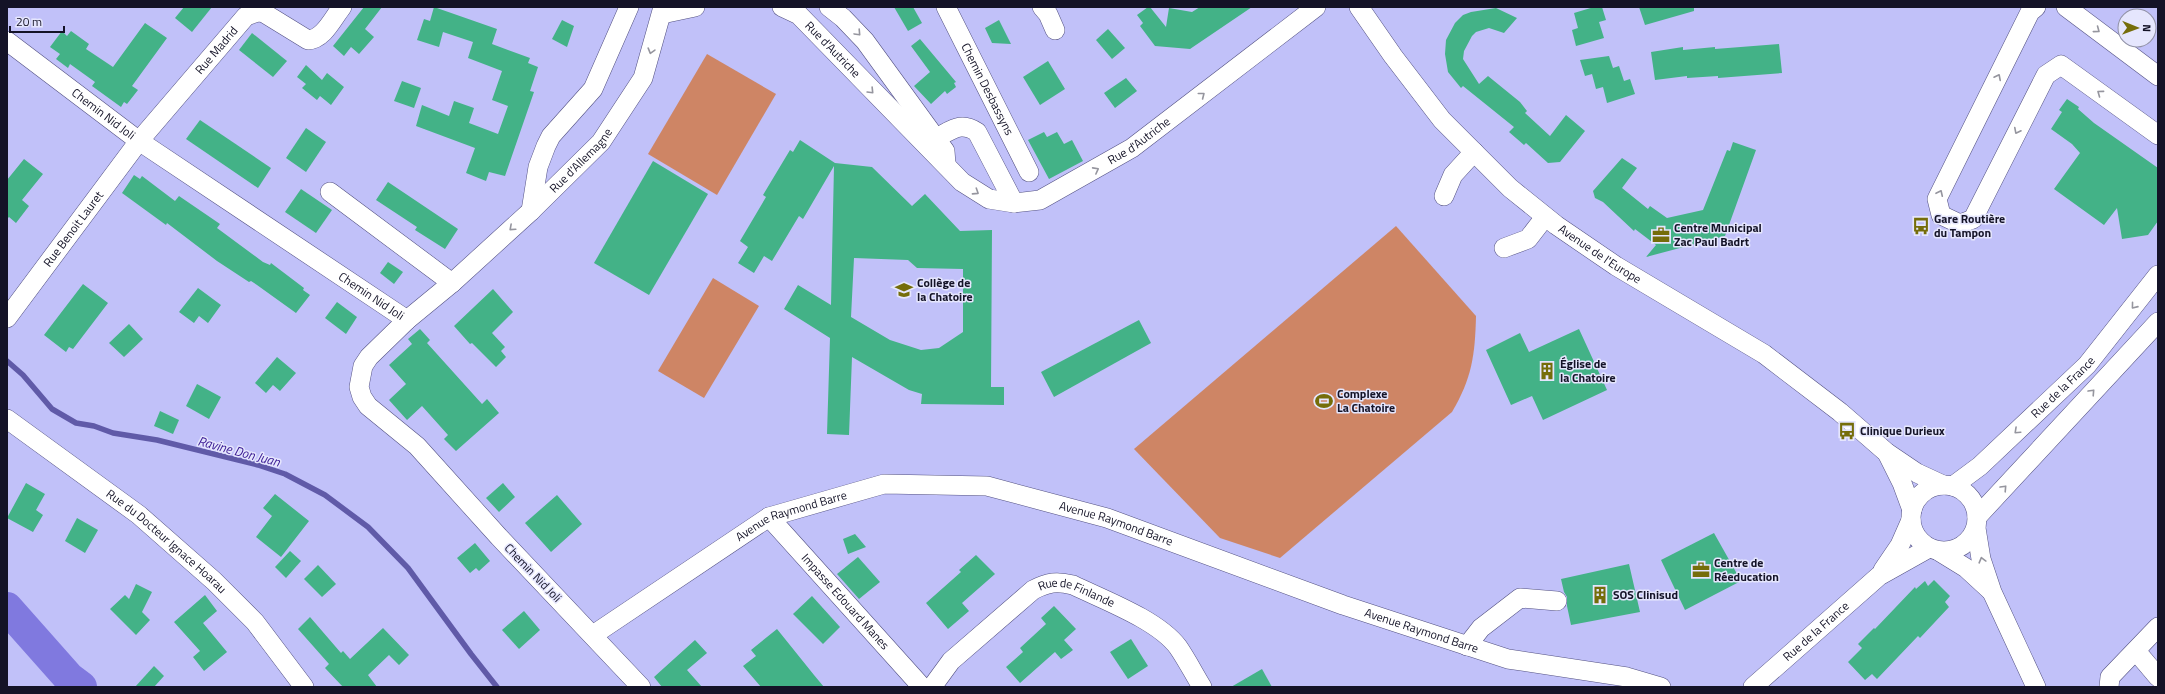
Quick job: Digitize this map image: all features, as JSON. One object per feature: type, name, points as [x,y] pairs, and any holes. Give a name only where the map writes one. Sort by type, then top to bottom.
[{"type":"street","name":"Rue Madrid","points":[[140,141],[246,16],[258,12],[264,13],[304,39],[313,40],[321,34],[342,7]]},
{"type":"street","points":[[531,211],[538,167],[546,146],[551,136],[593,89],[629,7]]},
{"type":"street","points":[[662,10],[696,7]]},
{"type":"street","name":"Rue d'Autriche","points":[[782,7],[799,16],[962,182],[989,199],[1014,203],[1040,200],[1104,166],[1132,148],[1316,7]]},
{"type":"street","points":[[829,7],[843,18],[865,41],[936,138],[945,151],[946,167]]},
{"type":"street","name":"Chemin Desbassyns","points":[[946,7],[1029,172]]},
{"type":"street","points":[[1042,7],[1048,14],[1055,30]]},
{"type":"street","name":"Avenue de l'Europe","points":[[1359,7],[1392,56],[1442,120],[1510,188],[1545,217],[1616,266],[1764,354],[1840,412],[1886,452],[1917,473],[1948,486]]},
{"type":"street","points":[[2036,7],[2030,12],[1937,199],[1941,215],[1960,224],[1973,219],[2046,75],[2061,65],[2158,135]]},
{"type":"street","points":[[2066,7],[2158,76]]},
{"type":"street","name":"Rue d'Allemagne","points":[[407,320],[452,283],[531,211],[601,142],[643,78],[662,10]]},
{"type":"street","name":"Chemin Nid Joli","points":[[7,41],[140,141],[407,320],[363,366],[359,387],[362,397],[368,406],[417,446],[498,537],[593,635],[640,687]]},
{"type":"street","points":[[936,138],[959,127],[969,126],[977,132],[1014,203]]},
{"type":"street","name":"Rue Benoit Lauret","points":[[7,318],[140,141]]},
{"type":"street","points":[[1444,196],[1453,175],[1474,152]]},
{"type":"street","points":[[330,192],[452,283]]},
{"type":"street","points":[[1504,248],[1528,239],[1545,217]]},
{"type":"street","name":"Rue de la France","points":[[1948,486],[1980,466],[2087,365],[2158,275]]},
{"type":"street","name":"Rue de la France","points":[[1977,522],[2158,322]]},
{"type":"street","name":"Rue du Docteur Ignace Hoarau","points":[[7,419],[139,515],[214,581],[255,622],[304,687]]},
{"type":"street","name":"Avenue de l'Europe","points":[[1886,452],[1902,483],[1911,515]]},
{"type":"street","name":"Avenue Raymond Barre","points":[[593,635],[769,517],[884,484],[987,486],[1107,518],[1343,605],[1508,659],[1627,677],[1661,687]]},
{"type":"street","points":[[1992,592],[1966,568],[1935,550],[1916,536],[1911,515],[1923,492],[1932,487],[1948,486],[1962,490],[1975,506],[1981,559],[1992,592],[2036,687]]},
{"type":"street","name":"Rue de la France","points":[[1753,687],[1879,576],[1900,546],[1911,515]]},
{"type":"street","name":"Impasse Edouard Manes","points":[[769,517],[922,687]]},
{"type":"street","points":[[1935,550],[1958,549],[1966,544],[1977,522]]},
{"type":"street","name":"Rue de la France","points":[[1879,576],[1935,550]]},
{"type":"street","name":"Rue de Finlande","points":[[932,687],[951,661],[1033,590],[1046,583],[1059,582],[1073,585],[1150,623],[1165,634],[1178,647],[1202,687]]},
{"type":"street","points":[[1467,646],[1481,628],[1520,598],[1557,601]]},
{"type":"street","points":[[2112,684],[2136,650],[2158,627]]},
{"type":"street","points":[[2136,650],[2158,677]]},
{"type":"shaded area","points":[[707,54],[776,94],[717,195],[648,154]]},
{"type":"shaded area","name":"Complexe La Chatoire","points":[[1396,226],[1476,316],[1475,343],[1471,366],[1459,400],[1452,412],[1280,558],[1220,538],[1134,449]]},
{"type":"shaded area","points":[[713,278],[759,306],[704,398],[658,371]]},
{"type":"building","points":[[184,7],[212,7],[192,32],[175,18]]},
{"type":"building","points":[[364,7],[382,7],[365,29],[374,37],[359,54],[351,47],[344,56],[333,46]]},
{"type":"building","points":[[434,7],[497,29],[492,44],[530,58],[528,63],[538,67],[530,91],[534,92],[505,176],[489,172],[486,181],[466,173],[475,148],[416,126],[422,105],[449,116],[454,101],[474,108],[469,123],[498,134],[508,106],[492,100],[502,71],[468,58],[473,42],[443,32],[439,47],[417,40],[424,19],[430,21]]},
{"type":"building","points":[[894,7],[913,7],[922,23],[908,31]]},
{"type":"building","points":[[1150,7],[1166,27],[1169,8],[1192,12],[1200,7],[1252,7],[1190,49],[1155,46],[1140,26],[1143,23],[1137,15]]},
{"type":"building","points":[[1594,7],[1602,7],[1606,20],[1599,22],[1604,38],[1576,46],[1572,30],[1578,28],[1574,13]]},
{"type":"building","points":[[1639,7],[1694,7],[1694,11],[1645,25]]},
{"type":"building","points":[[1496,8],[1517,18],[1504,33],[1489,28],[1476,32],[1472,36],[1464,51],[1463,59],[1479,84],[1488,76],[1520,102],[1527,111],[1525,113],[1550,136],[1566,115],[1585,131],[1560,162],[1548,163],[1526,143],[1524,145],[1509,132],[1514,127],[1463,86],[1461,88],[1448,72],[1445,54],[1446,40],[1455,23],[1463,15],[1471,12]]},
{"type":"building","points":[[562,20],[574,26],[567,47],[552,39]]},
{"type":"building","points":[[999,20],[1011,44],[992,43],[985,28]]},
{"type":"building","points":[[145,23],[167,38],[132,86],[138,90],[127,104],[124,102],[121,107],[92,86],[95,82],[70,64],[68,68],[56,59],[60,54],[50,47],[62,31],[67,36],[71,31],[89,44],[86,49],[113,67]]},
{"type":"building","points":[[1108,29],[1125,48],[1112,59],[1096,40]]},
{"type":"building","points":[[252,33],[287,61],[273,77],[239,50]]},
{"type":"building","points":[[920,39],[956,82],[954,83],[956,87],[947,94],[945,91],[931,104],[914,86],[930,72],[911,46]]},
{"type":"building","points":[[1779,44],[1782,73],[1718,78],[1718,76],[1687,78],[1687,76],[1655,80],[1651,52],[1683,47],[1683,50]]},
{"type":"building","points":[[1609,56],[1613,68],[1619,66],[1624,81],[1630,79],[1635,94],[1607,103],[1603,87],[1596,89],[1592,74],[1585,76],[1580,60]]},
{"type":"building","points":[[1048,61],[1065,89],[1040,105],[1023,77]]},
{"type":"building","points":[[306,65],[322,80],[327,73],[344,87],[331,105],[320,96],[317,100],[302,88],[306,84],[297,77]]},
{"type":"building","points":[[1126,78],[1137,91],[1115,108],[1104,93]]},
{"type":"building","points":[[402,81],[421,88],[414,108],[394,101]]},
{"type":"building","points":[[2067,99],[2079,107],[2078,109],[2094,123],[2158,168],[2158,221],[2148,235],[2122,239],[2117,208],[2104,225],[2054,189],[2080,153],[2072,144],[2051,129],[2062,112],[2059,110]]},
{"type":"building","points":[[200,120],[271,168],[258,188],[186,139]]},
{"type":"building","points":[[306,128],[326,142],[306,172],[286,158]]},
{"type":"building","points":[[1044,132],[1047,137],[1057,132],[1064,144],[1072,140],[1083,161],[1049,179],[1028,140]]},
{"type":"building","points":[[800,140],[835,163],[872,167],[912,206],[925,194],[960,231],[992,230],[991,387],[1004,387],[1004,405],[921,404],[922,394],[909,390],[852,357],[849,435],[827,434],[830,338],[784,309],[798,285],[831,305],[834,166],[803,219],[799,216],[772,261],[764,256],[754,273],[738,263],[748,247],[740,241],[766,197],[763,195],[790,150],[793,152]],"holes":[[[854,258],[908,260],[917,268],[963,269],[963,332],[939,348],[921,350],[890,340],[851,317]]]},
{"type":"building","points":[[1733,142],[1756,150],[1725,236],[1646,257],[1656,245],[1635,229],[1634,231],[1603,202],[1595,198],[1593,191],[1622,158],[1637,168],[1622,188],[1648,209],[1650,206],[1667,218],[1703,210],[1727,150],[1730,151]]},
{"type":"building","points":[[24,159],[43,174],[22,200],[29,206],[16,223],[9,217],[7,219],[7,180]]},
{"type":"building","points":[[653,161],[708,194],[649,295],[594,263]]},
{"type":"building","points":[[134,175],[140,179],[142,176],[175,201],[179,196],[220,224],[217,228],[263,262],[270,265],[271,263],[304,288],[303,290],[310,295],[296,313],[251,281],[249,282],[217,261],[167,223],[166,225],[122,193]]},
{"type":"building","points":[[388,182],[458,229],[445,249],[415,230],[417,227],[376,200]]},
{"type":"building","points":[[301,189],[332,210],[316,233],[285,212]]},
{"type":"building","points":[[388,262],[403,272],[394,284],[380,273]]},
{"type":"building","points":[[83,284],[108,303],[73,349],[69,347],[66,352],[44,335]]},
{"type":"building","points":[[198,288],[221,305],[208,323],[199,316],[194,323],[179,312]]},
{"type":"building","points":[[493,289],[513,312],[492,333],[505,347],[501,351],[506,357],[496,367],[472,343],[470,344],[454,326]]},
{"type":"building","points":[[337,302],[357,317],[346,334],[325,318]]},
{"type":"building","points":[[1139,320],[1151,343],[1054,397],[1041,372]]},
{"type":"building","points":[[129,324],[143,339],[124,357],[109,343]]},
{"type":"building","points":[[420,329],[430,340],[427,343],[482,404],[487,399],[499,413],[456,451],[444,439],[448,435],[422,406],[407,420],[389,400],[406,384],[389,365],[412,344],[408,339]]},
{"type":"building","name":"Église de la Chatoire","points":[[1579,329],[1607,390],[1543,420],[1532,396],[1511,405],[1486,350],[1520,333],[1529,352]]},
{"type":"building","points":[[277,357],[296,373],[280,391],[273,385],[266,393],[255,383]]},
{"type":"building","points":[[197,384],[221,397],[209,419],[186,406]]},
{"type":"building","points":[[160,411],[179,420],[173,434],[154,426]]},
{"type":"building","points":[[26,483],[45,494],[36,510],[43,515],[33,532],[7,518]]},
{"type":"building","points":[[503,483],[515,497],[499,512],[486,498]]},
{"type":"building","points":[[275,494],[309,521],[281,557],[256,537],[272,516],[263,508]]},
{"type":"building","points":[[557,495],[582,524],[551,552],[525,523]]},
{"type":"building","points":[[77,518],[98,530],[85,553],[65,541]]},
{"type":"building","name":"Centre de Réeducation","points":[[1714,533],[1741,581],[1685,610],[1661,560]]},
{"type":"building","points":[[855,534],[866,547],[848,554],[843,539]]},
{"type":"building","points":[[475,543],[490,561],[479,571],[476,568],[470,573],[457,558]]},
{"type":"building","points":[[290,551],[301,561],[286,578],[275,567]]},
{"type":"building","points":[[976,555],[995,574],[962,603],[969,611],[948,629],[926,603],[961,572],[959,570]]},
{"type":"building","points":[[858,557],[880,582],[859,599],[837,574]]},
{"type":"building","name":"SOS Clinisud","points":[[1629,564],[1640,612],[1571,625],[1567,606],[1567,597],[1564,592],[1561,579]]},
{"type":"building","points":[[318,565],[336,584],[322,597],[304,579]]},
{"type":"building","points":[[1934,580],[1950,596],[1945,602],[1949,607],[1920,638],[1918,636],[1877,679],[1872,674],[1865,680],[1848,662],[1862,648],[1858,644],[1874,628],[1875,629],[1915,587],[1916,589],[1925,581],[1928,586]]},
{"type":"building","points":[[136,584],[152,592],[142,612],[150,620],[136,635],[110,609],[125,595],[129,599]]},
{"type":"building","points":[[205,595],[217,611],[203,623],[227,652],[204,671],[193,657],[200,651],[174,622]]},
{"type":"building","points":[[812,596],[840,627],[823,644],[793,614]]},
{"type":"building","points":[[1054,606],[1076,629],[1064,640],[1073,650],[1061,659],[1055,652],[1020,683],[1006,667],[1023,652],[1020,648],[1046,624],[1041,618]]},
{"type":"building","points":[[524,611],[540,630],[519,649],[502,630]]},
{"type":"building","points":[[310,617],[341,653],[343,651],[350,659],[383,628],[409,655],[399,665],[389,655],[368,675],[377,687],[343,687],[325,668],[329,664],[298,629]]},
{"type":"building","points":[[777,629],[824,687],[761,687],[743,666],[756,656],[751,650]]},
{"type":"building","points":[[1131,639],[1148,666],[1128,679],[1110,652]]},
{"type":"building","points":[[695,640],[707,653],[687,670],[702,687],[662,687],[654,677]]},
{"type":"building","points":[[154,666],[164,676],[154,687],[135,687]]},
{"type":"building","points":[[1262,669],[1272,687],[1231,687]]},
{"type":"waterway","name":"Ravine Don Juan","points":[[7,361],[23,375],[52,409],[76,423],[94,426],[113,433],[157,440],[258,465],[285,474],[325,495],[368,527],[408,568],[497,687]]},
{"type":"waterway","points":[[7,608],[69,678],[81,687]]},
{"type":"place","name":"Gare Routière du Tampon","points":[[1921,226]]},
{"type":"place","name":"Centre Municipal Zac Paul Badrt","points":[[1661,235]]},
{"type":"place","name":"Collège de la Chatoire","points":[[904,290]]},
{"type":"place","name":"Église de la Chatoire","points":[[1547,371]]},
{"type":"place","name":"Complexe La Chatoire","points":[[1324,401]]},
{"type":"place","name":"Clinique Durieux","points":[[1847,431]]},
{"type":"place","name":"Centre de Réeducation","points":[[1701,570]]},
{"type":"place","name":"SOS Clinisud","points":[[1600,595]]}]
